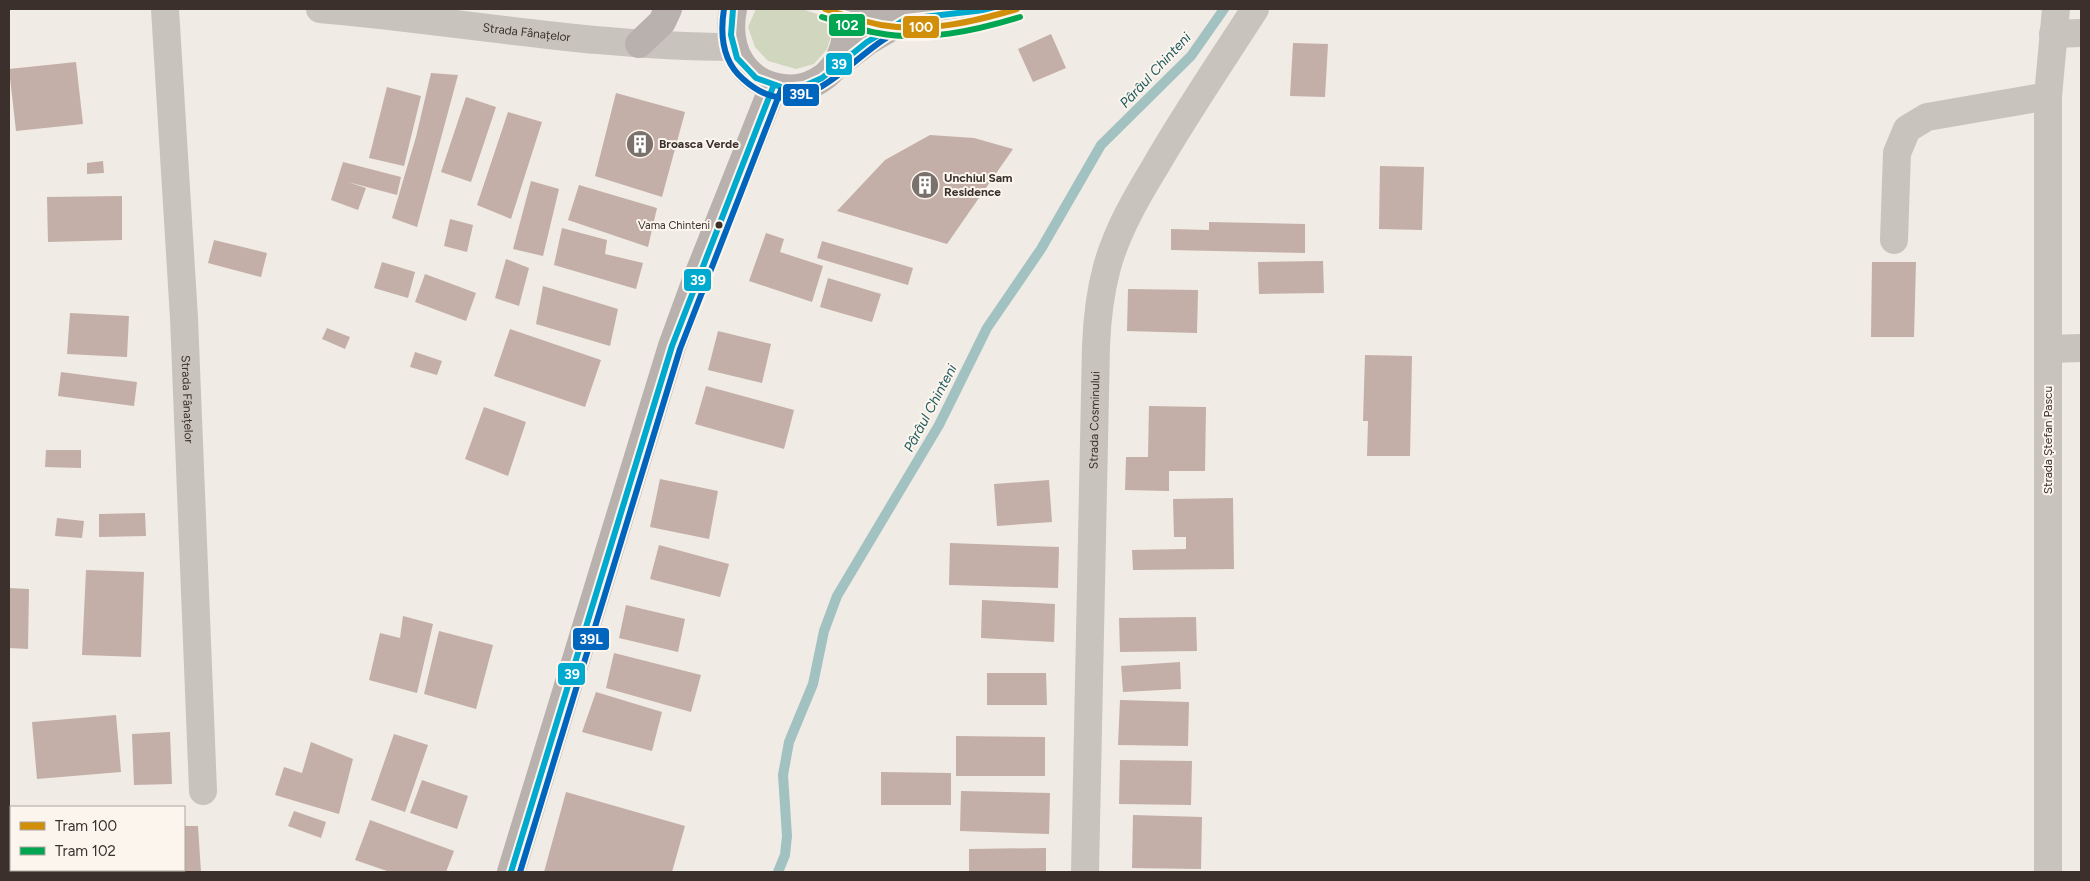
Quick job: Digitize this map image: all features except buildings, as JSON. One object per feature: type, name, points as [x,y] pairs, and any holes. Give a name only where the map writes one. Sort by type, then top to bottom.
[{"type":"main road","points":[[639,44],[662,22],[668,9]]},
{"type":"main road","points":[[834,67],[842,53],[847,28],[841,9]]},
{"type":"main road","points":[[859,9],[888,17],[907,18],[934,18],[993,9]]},
{"type":"main road","points":[[727,22],[746,71],[756,79],[773,87],[792,88],[808,85],[822,78],[868,41],[907,18]]},
{"type":"main road","points":[[511,872],[672,346],[694,283],[773,87]]},
{"type":"street","name":"Strada Fânațelor","points":[[165,9],[184,318],[203,791]]},
{"type":"street","name":"Strada Fânațelor","points":[[320,9],[405,14],[639,44],[727,22]]},
{"type":"street","name":"Strada Cosminului","points":[[1085,872],[1096,346],[1101,295],[1107,266],[1119,234],[1139,194],[1176,130],[1255,9]]},
{"type":"street","points":[[2054,22],[2081,33]]},
{"type":"street","name":"Strada Ștefan Pascu","points":[[2048,872],[2048,96],[2054,22]]},
{"type":"street","points":[[1894,240],[1898,154],[1906,129],[1927,117],[2048,96]]},
{"type":"street","points":[[2048,349],[2081,348]]},
{"type":"green space","points":[[756,9],[802,9],[826,17],[832,33],[827,49],[814,64],[796,69],[768,61],[755,47],[748,27]]},
{"type":"waterway","name":"Pârâul Chinteni","points":[[778,872],[785,855],[787,836],[783,775],[789,742],[813,684],[824,631],[837,596],[939,425],[987,328],[1041,249],[1101,145],[1191,56],[1224,9]]},
{"type":"tram line","name":"100","points":[[825,9],[881,25],[915,28],[966,22],[1017,9]]},
{"type":"tram line","name":"102","points":[[822,17],[871,32],[914,36],[931,36],[967,31],[1020,17]]},
{"type":"transit line","name":"39L","points":[[724,9],[722,28],[724,47],[736,72],[743,79],[767,94],[789,98],[810,92],[830,81],[890,35],[911,26],[938,26],[994,18]]},
{"type":"transit line","name":"39","points":[[733,9],[731,35],[737,58],[756,78],[784,88],[804,86],[822,78],[867,42],[906,19],[993,9]]},
{"type":"transit line","name":"39","points":[[511,872],[672,346],[773,87]]},
{"type":"transit line","name":"39L","points":[[520,872],[680,349],[781,90]]},
{"type":"place","name":"Broasca Verde","points":[[640,144]]},
{"type":"place","name":"Unchiul Sam Residence","points":[[925,185]]},
{"type":"place","name":"Vama Chinteni","points":[[719,225]]}]
